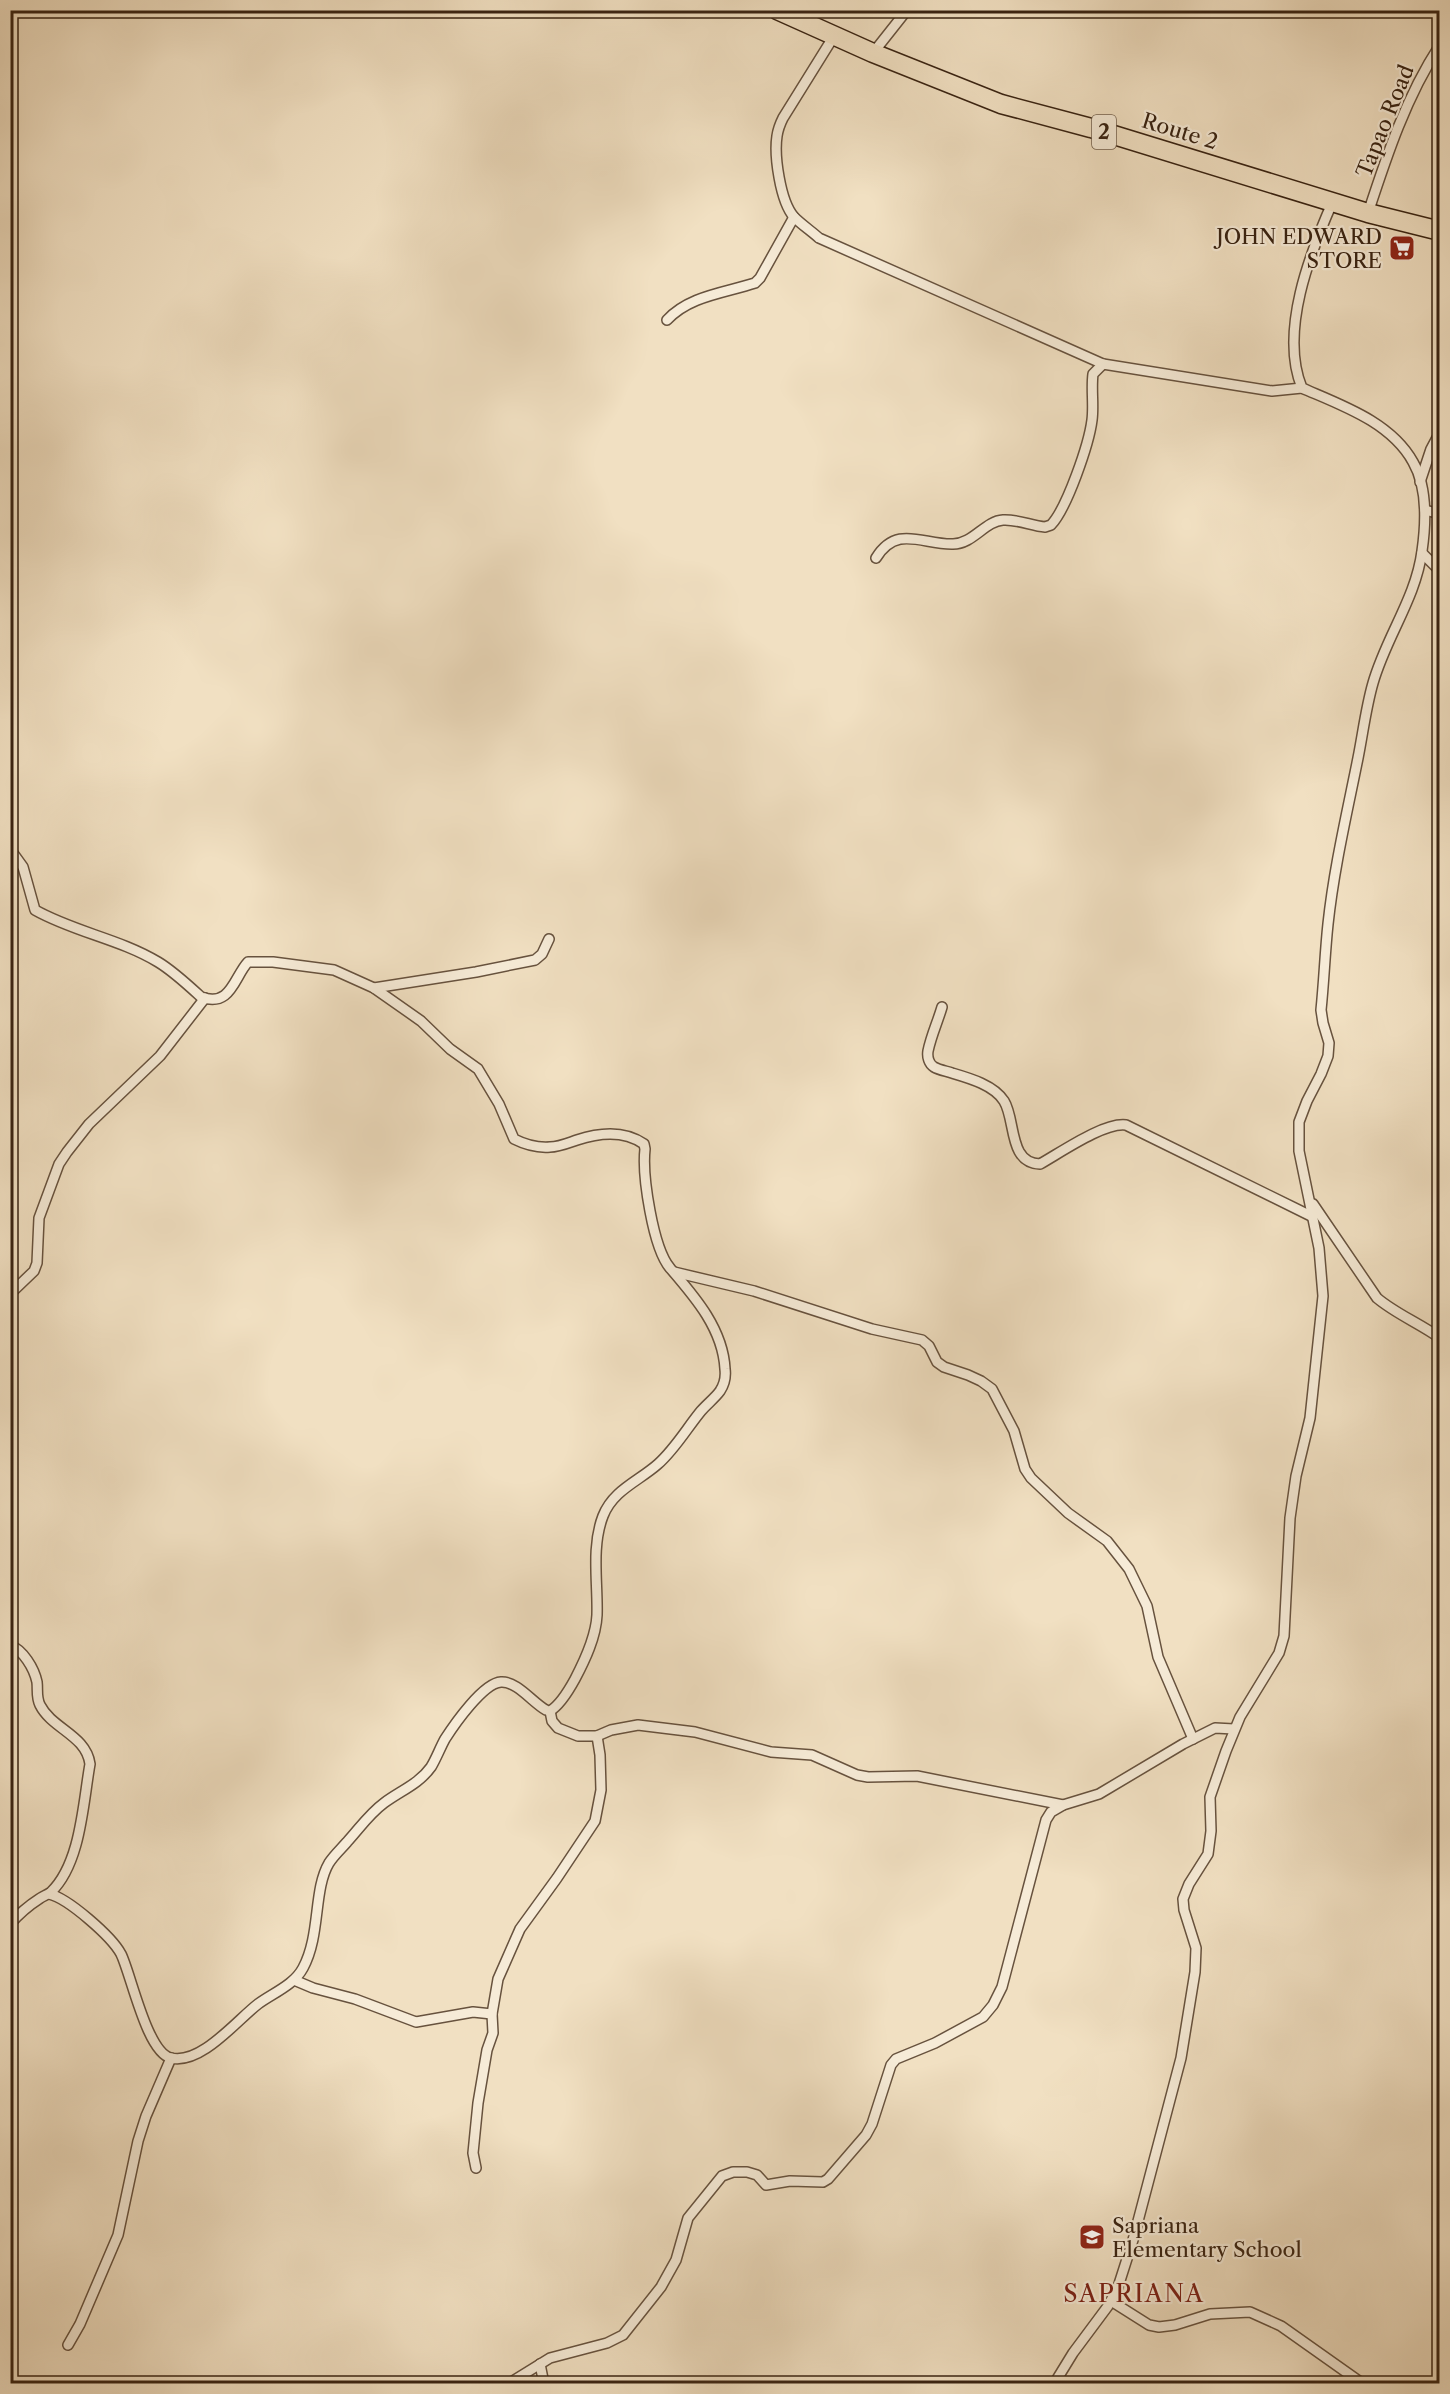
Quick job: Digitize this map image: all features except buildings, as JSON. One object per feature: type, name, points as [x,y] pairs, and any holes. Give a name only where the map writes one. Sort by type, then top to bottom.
[{"type":"highway","name":"Route 2","points":[[777,10],[873,54],[1001,104],[1091,128],[1368,213],[1440,231]]},
{"type":"street","points":[[873,54],[907,10]]},
{"type":"street","points":[[834,36],[783,118],[777,132],[778,170],[787,207],[794,217],[819,238],[1103,364],[1272,391],[1302,388],[1338,403],[1385,430],[1413,462],[1420,482],[1425,510],[1422,553],[1410,599],[1373,682],[1343,826],[1328,926],[1322,1010],[1329,1043],[1328,1056],[1306,1101],[1299,1122],[1299,1151],[1319,1248],[1323,1296],[1310,1418],[1296,1476],[1290,1518],[1284,1636],[1278,1653],[1234,1729],[1210,1797],[1211,1831],[1208,1854],[1189,1884],[1183,1899],[1184,1910],[1196,1948],[1195,1972],[1181,2058],[1133,2240],[1111,2301],[1073,2352],[1054,2384]]},
{"type":"street","name":"Tapao Road","points":[[1368,213],[1383,165],[1405,108],[1420,76],[1440,45]]},
{"type":"street","points":[[1302,388],[1297,377],[1295,338],[1299,298],[1312,249],[1333,201]]},
{"type":"street","points":[[667,320],[678,308],[689,303],[755,283],[794,217]]},
{"type":"street","points":[[876,558],[881,549],[895,540],[920,539],[953,544],[971,539],[988,527],[1004,520],[1045,527],[1051,525],[1072,484],[1088,438],[1093,418],[1093,374],[1103,364]]},
{"type":"street","points":[[1420,482],[1431,449],[1440,432]]},
{"type":"street","points":[[1425,510],[1440,514]]},
{"type":"street","points":[[1422,553],[1440,572]]},
{"type":"street","points":[[10,849],[23,867],[35,910],[70,927],[159,962],[205,998],[223,996],[233,989],[248,962],[259,961],[334,970],[375,988],[421,1021],[450,1049],[478,1069],[499,1104],[514,1139],[549,1148],[591,1136],[606,1135],[627,1136],[644,1144],[645,1186],[662,1256],[704,1309],[721,1346],[726,1377],[720,1391],[669,1453],[614,1497],[608,1505],[602,1518],[598,1542],[595,1631],[572,1684],[550,1711]]},
{"type":"street","points":[[375,988],[535,960],[542,954],[549,939]]},
{"type":"street","points":[[10,1294],[34,1272],[37,1263],[39,1218],[59,1164],[89,1124],[160,1056],[205,998]]},
{"type":"street","points":[[942,1007],[928,1051],[930,1063],[934,1068],[962,1076],[990,1088],[1002,1099],[1009,1111],[1015,1144],[1024,1158],[1029,1161],[1040,1164],[1061,1150],[1112,1126],[1126,1125],[1313,1217]]},
{"type":"street","points":[[1310,1199],[1377,1298],[1391,1310],[1421,1324],[1440,1338]]},
{"type":"street","points":[[674,1272],[754,1291],[872,1329],[922,1340],[929,1347],[937,1362],[944,1367],[981,1381],[992,1389],[1014,1431],[1025,1469],[1031,1478],[1068,1513],[1107,1541],[1129,1569],[1147,1606],[1158,1657],[1193,1739]]},
{"type":"street","points":[[10,1521],[10,1529]]},
{"type":"street","points":[[10,1645],[20,1650],[34,1673],[41,1706],[52,1720],[82,1745],[89,1754],[90,1764],[80,1825],[63,1877],[49,1894],[30,1905],[10,1924]]},
{"type":"street","points":[[49,1894],[63,1899],[115,1945],[122,1955],[143,2018],[159,2049],[171,2058],[182,2058],[208,2048],[256,2006],[294,1980],[303,1969],[309,1954],[323,1876],[329,1863],[375,1810],[417,1782],[431,1767],[445,1739],[475,1700],[495,1683],[504,1681],[550,1711]]},
{"type":"street","points":[[550,1711],[552,1721],[568,1733],[578,1736],[597,1736],[611,1730],[638,1725],[695,1732],[771,1752],[812,1755],[857,1775],[868,1777],[917,1776],[1063,1805]]},
{"type":"street","points":[[508,2384],[550,2358],[607,2343],[623,2335],[662,2287],[676,2260],[688,2218],[722,2176],[733,2172],[747,2172],[757,2175],[766,2185],[790,2181],[823,2182],[828,2179],[859,2144],[872,2124],[891,2065],[896,2060],[935,2043],[983,2017],[993,2005],[1002,1987],[1046,1820],[1051,1812],[1063,1805],[1099,1794],[1215,1728],[1234,1729]]},
{"type":"street","points":[[476,2168],[473,2153],[483,2067],[493,2033],[492,2014],[498,1979],[520,1929],[595,1821],[600,1790],[600,1755],[597,1736]]},
{"type":"street","points":[[294,1980],[313,1988],[355,1999],[416,2022],[473,2012],[492,2014]]},
{"type":"street","points":[[68,2345],[80,2324],[118,2235],[138,2141],[146,2116],[171,2058]]},
{"type":"street","points":[[1111,2301],[1149,2325],[1159,2327],[1175,2325],[1210,2314],[1250,2312],[1281,2326],[1363,2384]]},
{"type":"street","points":[[540,2364],[544,2384]]},
{"type":"place","name":"JOHN EDWARD STORE","points":[[1402,248]]},
{"type":"place","name":"Sapriana Elementary School","points":[[1092,2237]]},
{"type":"district","name":"SAPRIANA","points":[[1134,2293]]}]
